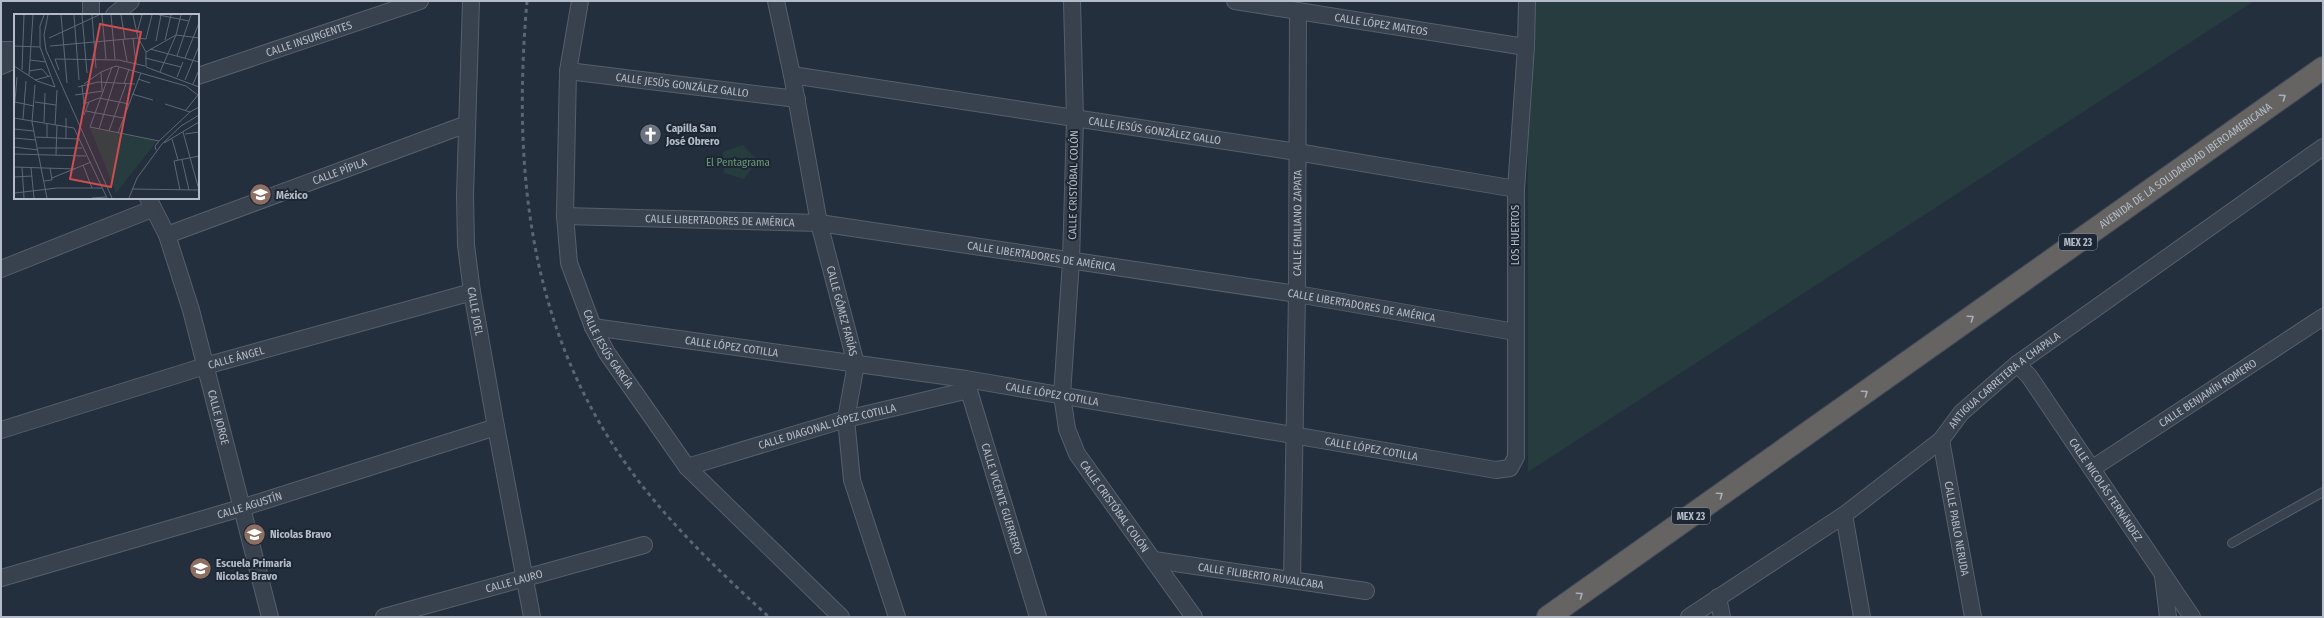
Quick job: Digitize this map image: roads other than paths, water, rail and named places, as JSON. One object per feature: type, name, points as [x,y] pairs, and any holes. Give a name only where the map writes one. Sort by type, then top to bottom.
[{"type":"highway","name":"AVENIDA DE LA SOLIDARIDAD IBEROAMERICANA","points":[[1548,617],[2323,68]]},
{"type":"street","points":[[91,1],[91,14]]},
{"type":"street","points":[[115,14],[131,1]]},
{"type":"street","name":"CALLE INSURGENTES","points":[[199,76],[420,1]]},
{"type":"street","name":"CALLE JOEL","points":[[471,1],[467,124],[466,224],[472,292],[532,617]]},
{"type":"street","name":"CALLE JESÚS GARCÍA","points":[[580,1],[568,71],[565,216],[569,263],[593,327],[607,353],[687,467],[841,617]]},
{"type":"street","name":"CALLE GÓMEZ FARÍAS","points":[[776,1],[797,99],[819,223],[856,364],[846,419],[852,480],[897,617]]},
{"type":"street","name":"CALLE CRISTÓBAL COLÓN","points":[[1072,1],[1075,119],[1071,261],[1062,395],[1067,429],[1077,454],[1194,617]]},
{"type":"street","name":"CALLE LÓPEZ MATEOS","points":[[1235,1],[1526,47]]},
{"type":"street","name":"LOS HUERTOS","points":[[1510,468],[1516,457],[1516,189],[1526,47],[1526,1]]},
{"type":"street","name":"CALLE EMILIANO ZAPATA","points":[[1292,579],[1297,294],[1296,152],[1298,11]]},
{"type":"street","points":[[1,50],[14,50]]},
{"type":"street","points":[[1,66],[14,60]]},
{"type":"street","name":"CALLE JESÚS GONZÁLEZ GALLO","points":[[568,71],[797,99]]},
{"type":"street","name":"CALLE JESÚS GONZÁLEZ GALLO","points":[[792,75],[1296,152],[1516,189]]},
{"type":"street","name":"CALLE PÍPILA","points":[[167,235],[467,124]]},
{"type":"street","name":"ANTIGUA CARRETERA A CHAPALA","points":[[1689,617],[1844,515],[1941,440],[1961,413],[2017,364],[2323,147]]},
{"type":"street","points":[[1,268],[150,204]]},
{"type":"street","name":"CALLE JORGE","points":[[150,204],[167,235],[191,310],[270,617]]},
{"type":"street","name":"CALLE LIBERTADORES DE AMÉRICA","points":[[565,216],[819,223],[1297,294],[1515,332]]},
{"type":"street","name":"CALLE ÁNGEL","points":[[1,430],[205,366],[472,292]]},
{"type":"street","name":"CALLE BENJAMÍN ROMERO","points":[[2093,468],[2323,317]]},
{"type":"street","name":"CALLE LÓPEZ COTILLA","points":[[593,327],[856,364],[967,385],[1062,395],[1496,470],[1510,468]]},
{"type":"street","name":"CALLE NICOLÁS FERNÁNDEZ","points":[[2017,364],[2029,376],[2093,468],[2192,617]]},
{"type":"street","name":"CALLE DIAGONAL LÓPEZ COTILLA","points":[[687,467],[846,419],[967,385]]},
{"type":"street","name":"CALLE VICENTE GUERRERO","points":[[967,385],[1038,617]]},
{"type":"street","name":"CALLE AGUSTÍN","points":[[1,578],[241,508],[496,427]]},
{"type":"street","name":"CALLE PABLO NERUDA","points":[[1941,440],[1973,617]]},
{"type":"street","points":[[1844,515],[1862,617]]},
{"type":"street","name":"CALLE LAURO","points":[[384,617],[644,545]]},
{"type":"street","name":"CALLE FILIBERTO RUVALCABA","points":[[1154,560],[1366,591]]},
{"type":"street","points":[[2162,570],[2168,617]]},
{"type":"street","points":[[1718,597],[1722,617]]},
{"type":"lane","points":[[2232,544],[2323,492]]},
{"type":"railway","points":[[527,1],[523,65],[523,128],[527,190],[536,251],[551,310],[572,368],[601,425],[637,479],[652,498],[700,551],[769,617]]},
{"type":"place","name":"Capilla San José Obrero","points":[[651,134]]},
{"type":"place","name":"México","points":[[260,195]]},
{"type":"place","name":"Nicolas Bravo","points":[[254,534]]},
{"type":"place","name":"Escuela Primaria Nicolas Bravo","points":[[200,569]]},
{"type":"park label","name":"El Pentagrama","points":[[738,162]]}]
